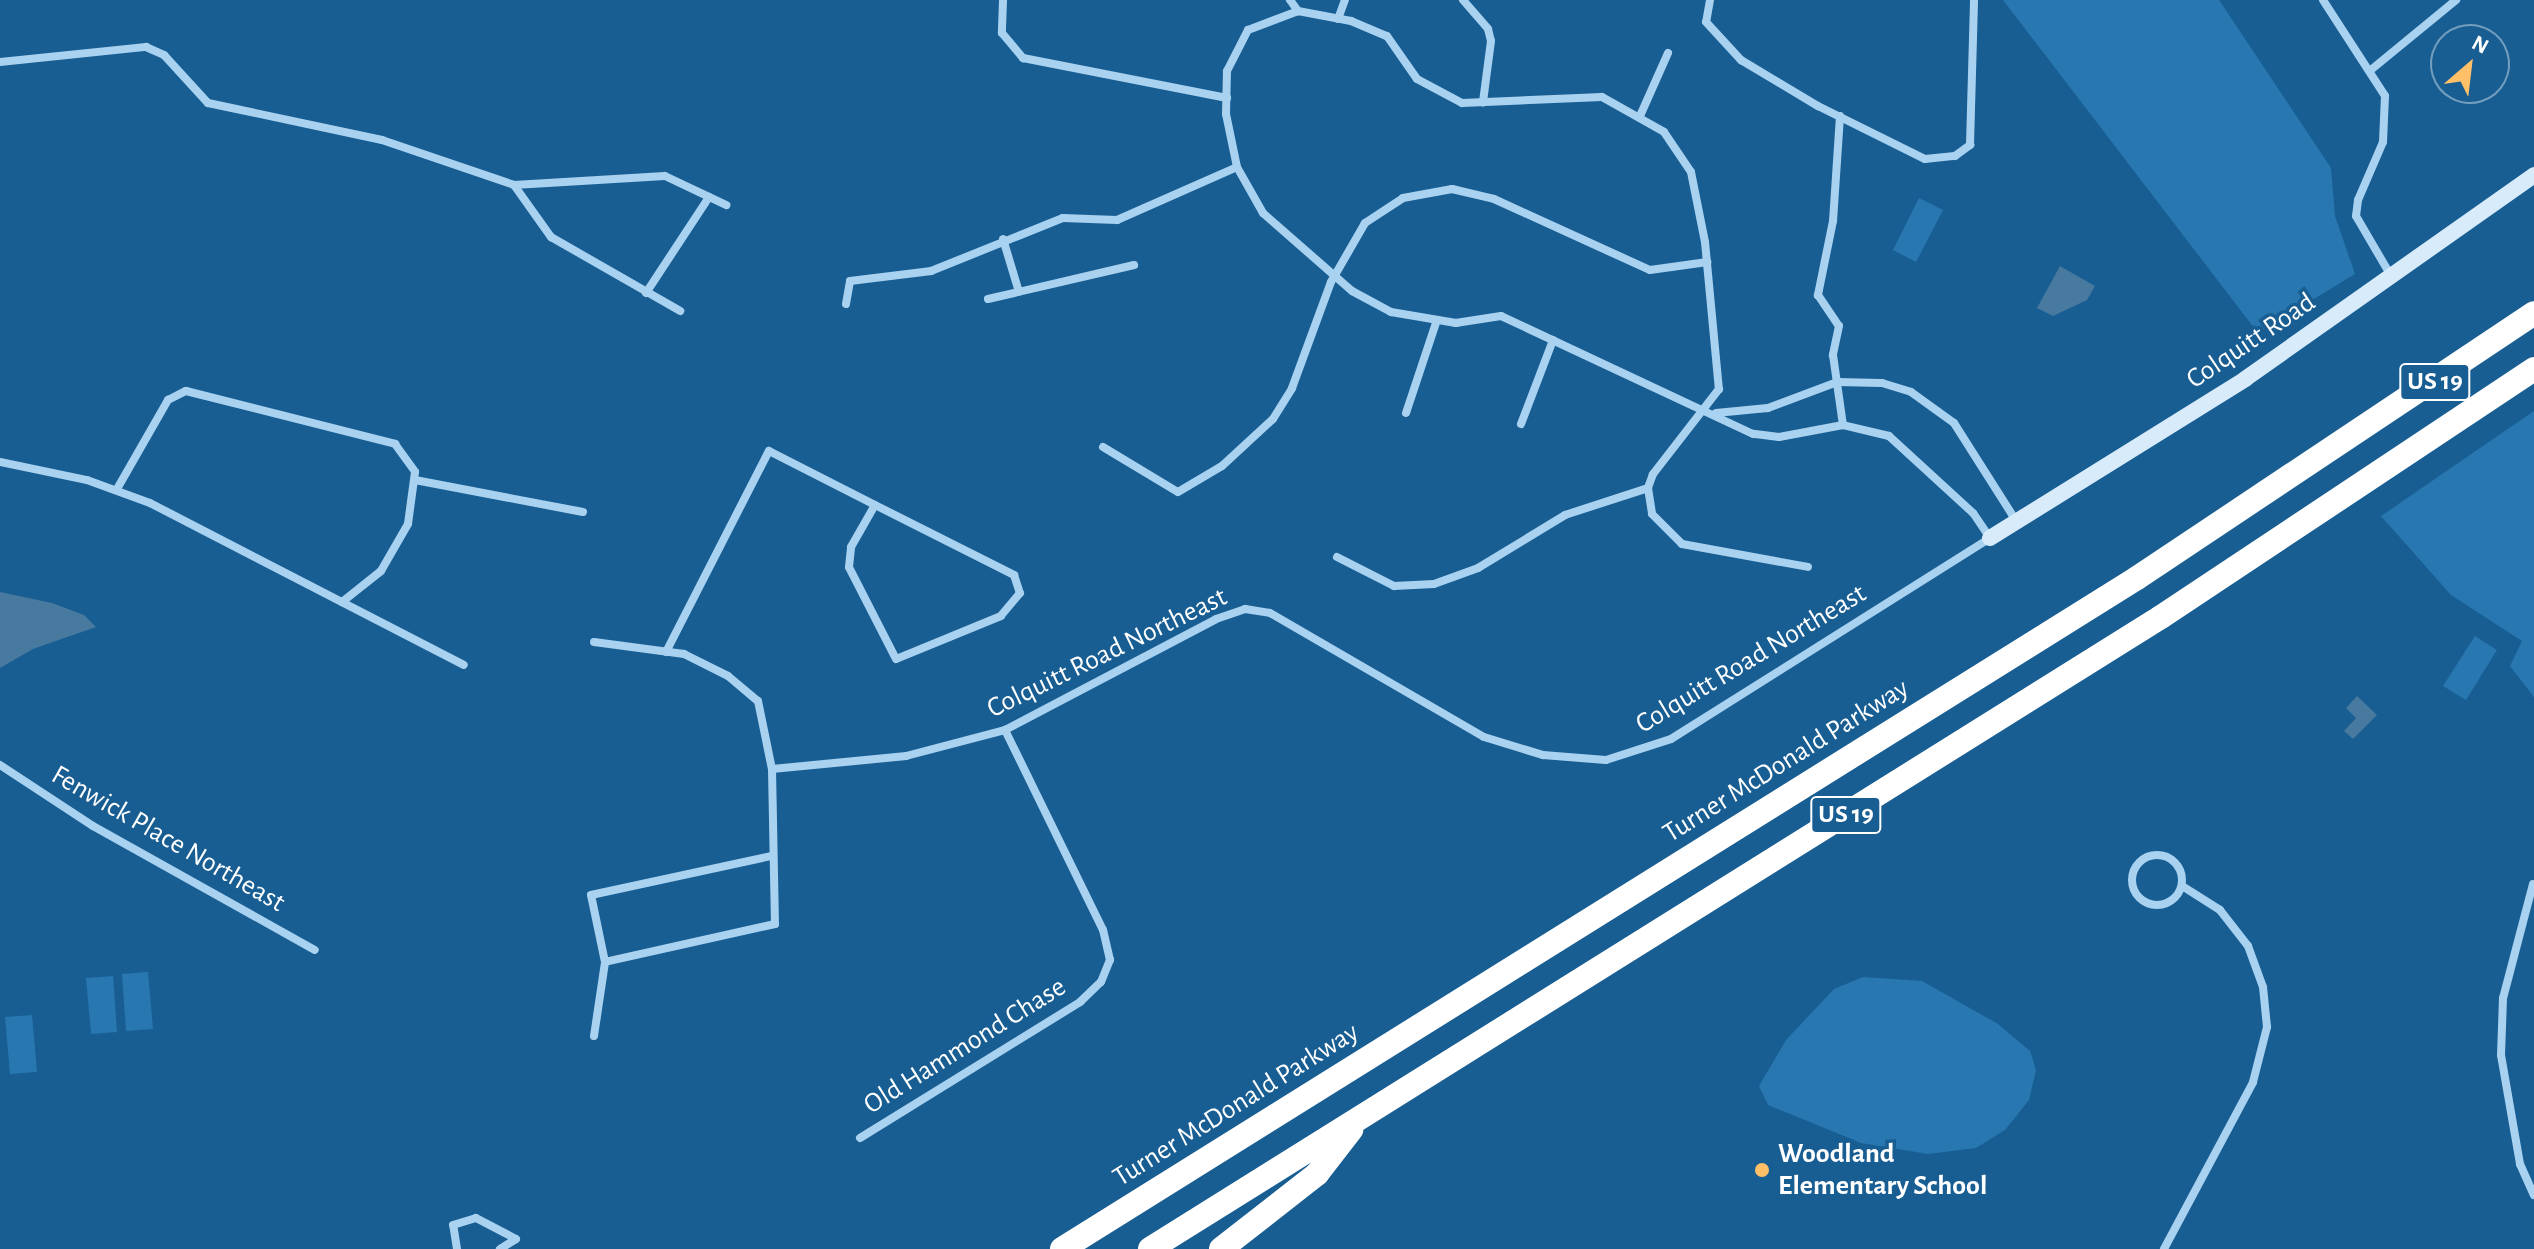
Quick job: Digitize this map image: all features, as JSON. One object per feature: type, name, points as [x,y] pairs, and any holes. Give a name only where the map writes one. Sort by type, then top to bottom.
[{"type":"highway","name":"Turner McDonald Parkway","points":[[1062,1249],[2137,578],[2534,313]]},
{"type":"highway","name":"US 19","points":[[1150,1249],[2250,561],[2534,369]]},
{"type":"highway","points":[[1221,1249],[1317,1174],[1362,1117]]},
{"type":"street","points":[[1003,0],[1002,33],[1023,58],[1227,98]]},
{"type":"street","points":[[1290,0],[1298,11]]},
{"type":"street","points":[[1338,19],[1345,0]]},
{"type":"street","points":[[1463,0],[1488,29],[1491,41],[1483,102]]},
{"type":"street","points":[[1710,0],[1706,22],[1741,60],[1840,116],[1925,159],[1968,149],[1974,1]]},
{"type":"street","points":[[2323,0],[2372,69],[2385,96],[2388,122],[2358,200],[2360,227],[2392,277]]},
{"type":"street","points":[[2372,69],[2456,0]]},
{"type":"street","points":[[1808,567],[1682,544],[1659,526],[1648,488],[1662,458],[1704,409],[1719,389],[1707,262],[1691,172],[1664,132],[1602,97],[1462,103],[1417,79],[1387,36],[1338,19],[1298,11],[1248,30],[1227,71],[1227,98],[1237,167],[1263,213],[1335,276],[1391,312],[1456,323],[1501,316],[1704,409],[1716,413],[1753,434],[1779,437],[1843,425],[1872,430],[1905,446],[1973,513],[1990,538]]},
{"type":"street","points":[[0,62],[146,47],[164,55],[208,103],[382,140],[514,185],[665,176],[726,205]]},
{"type":"street","points":[[1640,116],[1668,53]]},
{"type":"street","points":[[1840,116],[1833,221],[1818,295],[1839,326],[1833,355],[1843,425]]},
{"type":"street","points":[[846,304],[850,281],[931,271],[1003,239],[1063,218],[1117,220],[1237,167]]},
{"type":"street","name":"Colquitt Road","points":[[1990,538],[2015,519],[2245,379],[2534,175]]},
{"type":"street","points":[[514,185],[551,237],[680,311]]},
{"type":"street","points":[[1103,447],[1178,492],[1222,466],[1273,419],[1292,388],[1335,276],[1365,223],[1403,198],[1452,189],[1494,199],[1650,270],[1707,262]]},
{"type":"street","points":[[646,293],[709,197]]},
{"type":"street","points":[[1003,239],[1019,292]]},
{"type":"street","points":[[988,299],[1134,265]]},
{"type":"street","points":[[1406,413],[1437,320]]},
{"type":"street","points":[[1521,424],[1553,340]]},
{"type":"street","points":[[1716,413],[1768,408],[1837,382],[1882,383],[1934,405],[1967,440],[2015,519]]},
{"type":"street","points":[[117,489],[168,400],[186,391],[395,444],[413,463],[415,480],[398,549],[381,571],[342,602]]},
{"type":"street","points":[[666,652],[769,451],[1014,575],[1020,593],[1001,616],[896,659],[849,567],[851,547],[875,505]]},
{"type":"street","points":[[0,462],[117,489],[464,665]]},
{"type":"street","points":[[415,480],[583,512]]},
{"type":"street","points":[[1337,557],[1394,586],[1434,584],[1478,568],[1565,515],[1648,488]]},
{"type":"street","name":"Colquitt Road Northeast","points":[[772,769],[906,756],[1005,730],[1216,619],[1245,609],[1270,613],[1484,737],[1543,755],[1606,760],[1671,739],[1990,538]]},
{"type":"street","points":[[594,642],[684,654],[728,676],[758,701],[772,769],[775,924],[605,962]]},
{"type":"street","name":"Old Hammond Chase","points":[[860,1138],[1080,1002],[1101,982],[1110,960],[1103,930],[1005,730]]},
{"type":"street","name":"Fenwick Place Northeast","points":[[0,765],[93,826],[315,950]]},
{"type":"street","points":[[2166,1248],[2253,1082],[2267,1027],[2263,987],[2248,946],[2220,910],[2182,886],[2178,866],[2160,855],[2141,861],[2132,878],[2137,896],[2153,905],[2171,901],[2182,886]]},
{"type":"street","points":[[594,1036],[605,962],[591,895],[772,856]]},
{"type":"street","points":[[2533,884],[2503,998],[2501,1055],[2520,1164],[2534,1195]]},
{"type":"street","points":[[457,1249],[453,1225],[476,1218],[516,1239],[500,1249]]},
{"type":"shaded area","points":[[2003,0],[2219,0],[2331,168],[2335,216],[2355,274],[2258,333]]},
{"type":"shaded area","points":[[1919,198],[1943,210],[1916,262],[1893,250]]},
{"type":"shaded area","points":[[2060,266],[2095,286],[2087,300],[2053,316],[2037,308]]},
{"type":"shaded area","points":[[2534,411],[2534,697],[2510,666],[2522,641],[2451,595],[2381,516]]},
{"type":"shaded area","points":[[0,592],[52,603],[84,615],[96,627],[33,649],[0,668]]},
{"type":"shaded area","points":[[2475,636],[2497,650],[2466,700],[2443,686]]},
{"type":"shaded area","points":[[2357,696],[2377,715],[2353,739],[2344,731],[2356,718],[2346,708]]},
{"type":"shaded area","points":[[148,972],[153,1029],[126,1031],[122,974]]},
{"type":"shaded area","points":[[113,976],[117,1032],[91,1034],[86,978]]},
{"type":"shaded area","points":[[1863,977],[1922,981],[1998,1024],[2030,1051],[2036,1070],[2029,1100],[2005,1130],[1976,1148],[1928,1154],[1861,1143],[1768,1105],[1759,1086],[1786,1040],[1834,989]]},
{"type":"shaded area","points":[[32,1015],[37,1072],[10,1074],[5,1017]]},
{"type":"place","name":"Woodland Elementary School","points":[[1762,1170]]}]
